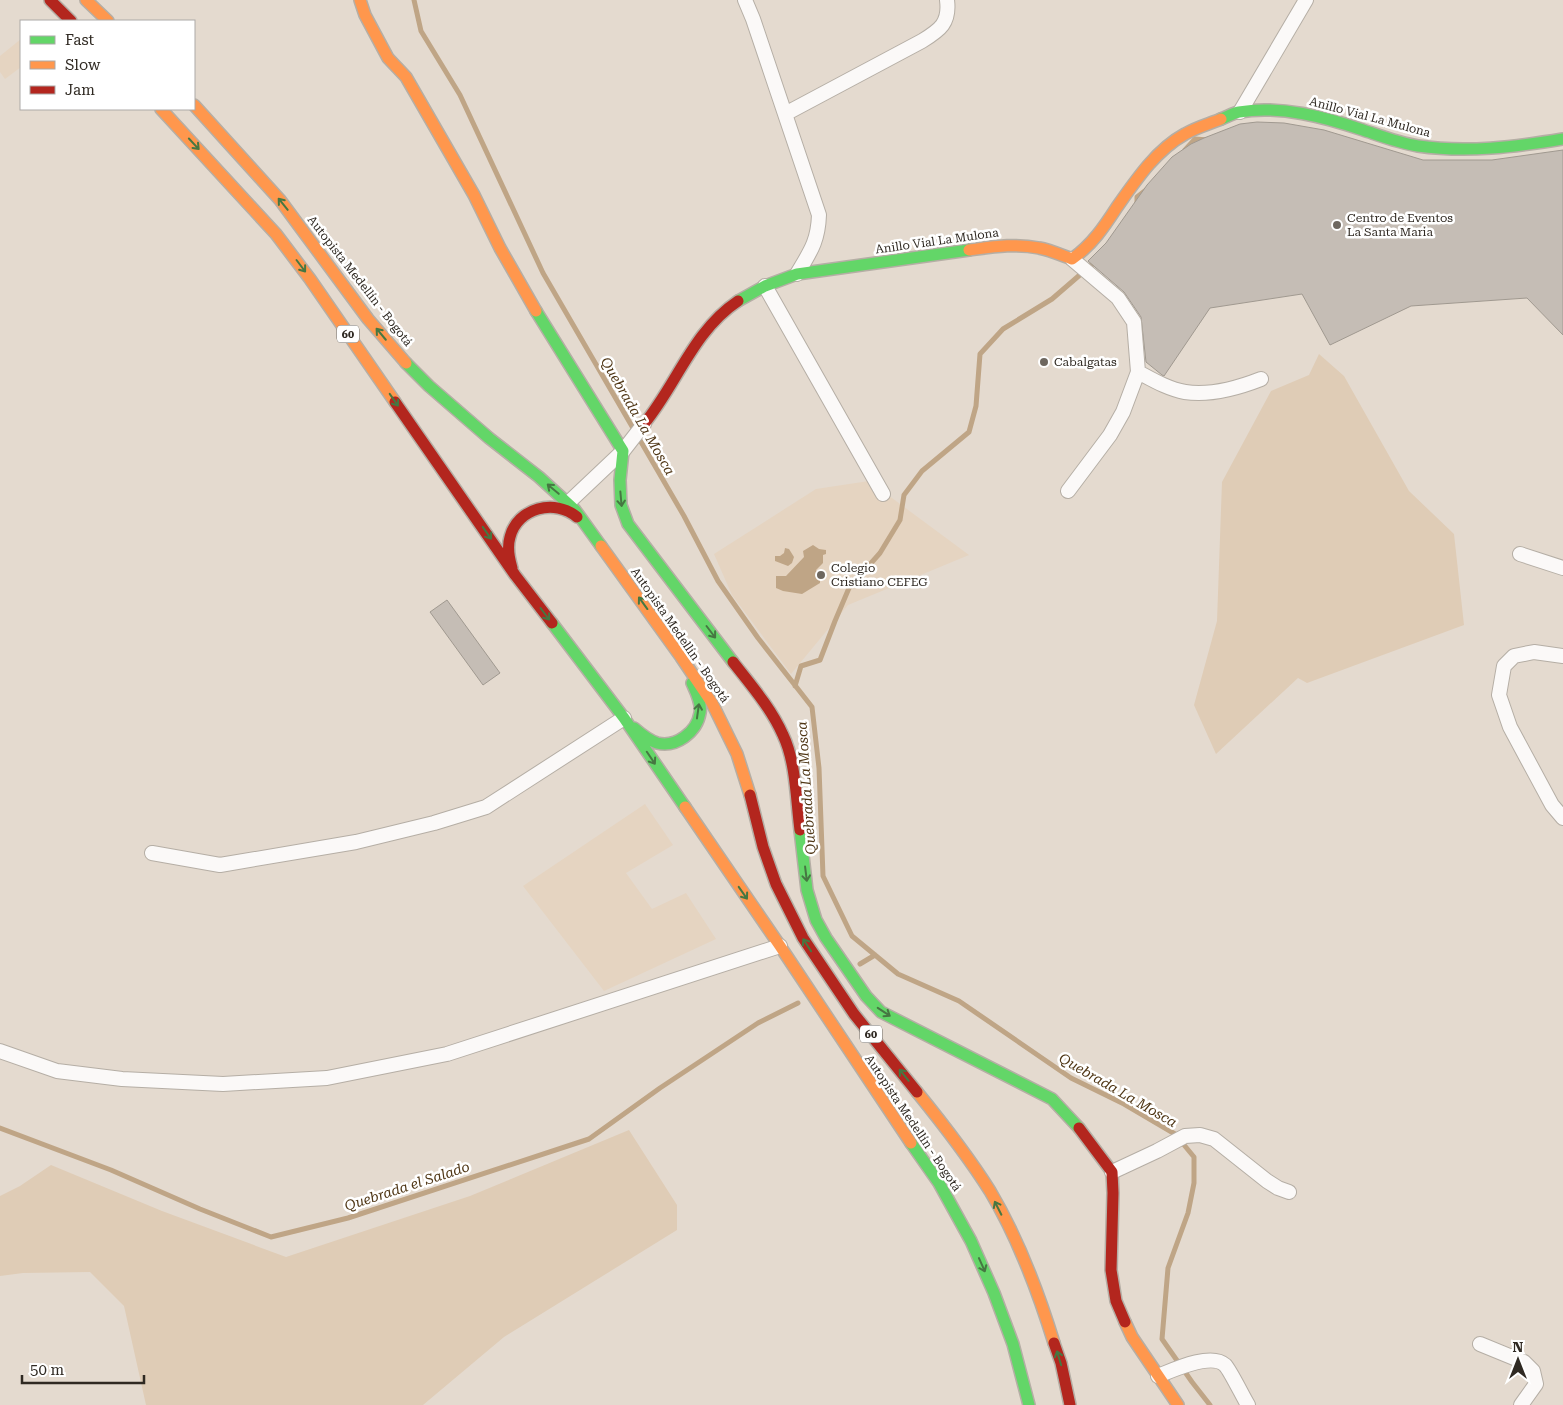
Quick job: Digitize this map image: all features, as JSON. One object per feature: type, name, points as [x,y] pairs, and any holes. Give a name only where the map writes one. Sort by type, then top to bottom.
[{"type":"main road","points":[[50,0],[70,20]]},
{"type":"main road","points":[[86,0],[107,20]]},
{"type":"main road","points":[[360,0],[365,15],[388,58],[406,78],[474,194],[500,248],[527,296],[622,451],[621,505],[628,524],[770,710],[784,736],[791,758],[807,890],[816,920],[866,996],[881,1012],[1052,1099],[1078,1127],[1112,1172],[1112,1270],[1116,1301],[1132,1336],[1178,1405]]},
{"type":"main road","name":"Autopista Medellín - Bogotá","points":[[195,106],[280,200],[368,319],[401,358],[429,386],[489,438],[539,477],[575,510],[712,703],[737,754],[776,884],[803,938],[854,1014],[955,1138],[994,1200],[1021,1252],[1040,1298],[1061,1363],[1070,1405]]},
{"type":"main road","name":"Autopista Medellín - Bogotá","points":[[161,110],[212,163],[291,253],[516,575],[624,718],[939,1183],[971,1241],[994,1293],[1013,1344],[1029,1405]]},
{"type":"main road","name":"Anillo Vial La Mulona","points":[[644,424],[658,407],[686,357],[712,323],[726,309],[747,295],[797,274],[1004,246],[1040,248],[1074,261],[1093,241],[1129,190],[1158,155],[1172,142],[1200,126],[1240,112],[1310,114],[1418,146],[1440,149],[1464,150],[1506,147],[1563,139]]},
{"type":"main road","points":[[516,575],[511,566],[507,548],[511,531],[522,516],[538,508],[556,506],[573,512],[586,525]]},
{"type":"main road","points":[[624,718],[638,732],[651,741],[666,744],[678,741],[694,729],[700,714],[700,702],[681,657]]},
{"type":"street","points":[[746,0],[819,214],[818,230],[812,251],[797,274]]},
{"type":"street","points":[[786,114],[922,42],[939,31],[948,17],[947,0]]},
{"type":"street","points":[[1240,112],[1306,0]]},
{"type":"street","points":[[1068,491],[1119,420],[1130,398],[1138,372],[1134,322],[1118,298],[1074,261]]},
{"type":"street","points":[[765,286],[883,494]]},
{"type":"street","points":[[1138,372],[1160,384],[1185,392],[1218,392],[1245,386],[1261,379]]},
{"type":"street","points":[[568,502],[622,451],[644,424]]},
{"type":"street","points":[[1520,554],[1563,568]]},
{"type":"street","points":[[1563,656],[1534,652],[1514,656],[1504,666],[1498,695],[1510,727],[1552,805],[1563,818]]},
{"type":"street","points":[[152,853],[220,865],[356,842],[442,820],[486,807],[624,718]]},
{"type":"street","points":[[0,1051],[57,1071],[122,1080],[222,1084],[327,1078],[447,1054],[780,946]]},
{"type":"street","points":[[1112,1172],[1185,1136],[1200,1135],[1214,1139],[1267,1181],[1289,1192]]},
{"type":"street","points":[[1480,1344],[1524,1362],[1533,1372],[1536,1384],[1521,1405]]},
{"type":"street","points":[[1158,1376],[1193,1363],[1213,1360],[1224,1364],[1248,1405]]},
{"type":"shaded area","points":[[20,40],[20,68],[5,79],[0,72],[0,56]]},
{"type":"shaded area","points":[[1319,354],[1344,376],[1409,491],[1454,534],[1464,625],[1307,683],[1298,678],[1216,754],[1194,705],[1217,621],[1222,482],[1271,391],[1309,375]]},
{"type":"shaded area","name":"Colegio Cristiano CEFEG","points":[[869,481],[969,555],[848,605],[791,674],[732,595],[714,554],[816,489]]},
{"type":"shaded area","points":[[813,545],[819,549],[826,550],[826,554],[823,555],[823,563],[816,570],[820,577],[820,583],[802,594],[776,588],[776,576],[786,576],[804,557],[803,551]]},
{"type":"shaded area","points":[[785,548],[789,549],[794,557],[792,563],[788,566],[775,561],[775,556],[780,556],[784,553]]},
{"type":"shaded area","points":[[645,804],[673,845],[626,873],[652,909],[686,893],[716,939],[604,991],[523,886]]},
{"type":"shaded area","points":[[629,1130],[677,1205],[677,1230],[504,1337],[423,1405],[146,1405],[124,1306],[90,1272],[23,1273],[0,1276],[0,1196],[20,1186],[51,1165],[162,1211],[286,1257],[470,1196]]},
{"type":"building","name":"Centro de Eventos La Santa Maria","points":[[1257,122],[1284,123],[1324,130],[1423,160],[1492,160],[1563,150],[1563,335],[1527,298],[1411,306],[1330,345],[1302,294],[1210,308],[1164,376],[1162,375],[1146,362],[1141,317],[1124,292],[1088,261],[1106,243],[1147,185],[1172,157],[1204,138],[1240,124]]},
{"type":"building","points":[[447,600],[500,673],[483,685],[430,612]]},
{"type":"waterway","name":"Quebrada La Mosca","points":[[414,0],[421,31],[460,95],[543,273],[684,516],[718,581],[758,638],[812,707],[819,768],[823,876],[852,936],[898,974],[959,1001],[1071,1078],[1124,1104],[1175,1134],[1194,1157],[1194,1183],[1188,1213],[1168,1268],[1162,1339],[1210,1405]]},
{"type":"waterway","points":[[1185,150],[1195,139],[1208,140]]},
{"type":"waterway","points":[[1137,205],[1137,197],[1146,190]]},
{"type":"waterway","points":[[795,686],[801,666],[820,660],[849,588],[880,553],[900,520],[904,495],[922,471],[969,432],[976,406],[980,354],[1003,329],[1052,299],[1096,261]]},
{"type":"waterway","name":"Quebrada el Salado","points":[[860,964],[875,955]]},
{"type":"waterway","name":"Quebrada el Salado","points":[[0,1128],[111,1170],[200,1209],[271,1237],[348,1218],[589,1139],[660,1088],[758,1023],[798,1003]]},
{"type":"traffic: fast","points":[[1221,119],[1234,113],[1255,110],[1286,111],[1348,125],[1404,143],[1436,148],[1491,148],[1563,139]]},
{"type":"traffic: fast","points":[[738,301],[765,286],[797,274],[969,250]]},
{"type":"traffic: fast","points":[[536,311],[623,451],[620,480],[621,505],[628,524],[733,662]]},
{"type":"traffic: fast","points":[[406,363],[429,386],[489,438],[539,477],[575,510],[601,546]]},
{"type":"traffic: fast","points":[[552,623],[624,718],[685,807]]},
{"type":"traffic: fast","points":[[634,728],[648,739],[657,743],[671,743],[684,737],[695,726],[700,713],[699,701],[692,683]]},
{"type":"traffic: fast","points":[[800,830],[807,890],[816,920],[826,938],[866,996],[881,1012],[1052,1099],[1079,1128]]},
{"type":"traffic: fast","points":[[911,1143],[939,1183],[971,1241],[994,1293],[1013,1344],[1029,1405]]},
{"type":"traffic: slow","points":[[86,0],[107,20]]},
{"type":"traffic: slow","points":[[360,0],[365,15],[388,58],[406,77],[474,195],[500,248],[536,311]]},
{"type":"traffic: slow","points":[[195,106],[280,200],[368,319],[406,363]]},
{"type":"traffic: slow","points":[[162,110],[276,234],[310,279],[395,402]]},
{"type":"traffic: slow","points":[[969,250],[1021,246],[1047,250],[1072,259],[1086,248],[1097,235],[1139,176],[1165,148],[1198,127],[1221,119]]},
{"type":"traffic: slow","points":[[601,546],[712,703],[737,754],[750,795]]},
{"type":"traffic: slow","points":[[685,807],[911,1143]]},
{"type":"traffic: slow","points":[[917,1092],[964,1153],[990,1191],[1010,1227],[1041,1304],[1054,1343]]},
{"type":"traffic: slow","points":[[1125,1322],[1132,1337],[1178,1405]]},
{"type":"traffic: jam","points":[[50,0],[70,20]]},
{"type":"traffic: jam","points":[[644,424],[709,327],[722,313],[738,301]]},
{"type":"traffic: jam","points":[[395,402],[515,575],[552,623]]},
{"type":"traffic: jam","points":[[512,568],[509,541],[514,527],[520,519],[528,513],[548,507],[568,511],[577,517]]},
{"type":"traffic: jam","points":[[733,662],[767,706],[783,735],[791,757],[800,830]]},
{"type":"traffic: jam","points":[[750,795],[763,847],[776,884],[803,938],[854,1014],[917,1092]]},
{"type":"traffic: jam","points":[[1079,1128],[1112,1172],[1111,1270],[1116,1301],[1125,1322]]},
{"type":"traffic: jam","points":[[1054,1343],[1061,1363],[1070,1405]]},
{"type":"place","name":"Centro de Eventos La Santa Maria","points":[[1337,225]]},
{"type":"place","name":"Cabalgatas","points":[[1044,362]]},
{"type":"place","name":"Colegio Cristiano CEFEG","points":[[821,575]]}]
